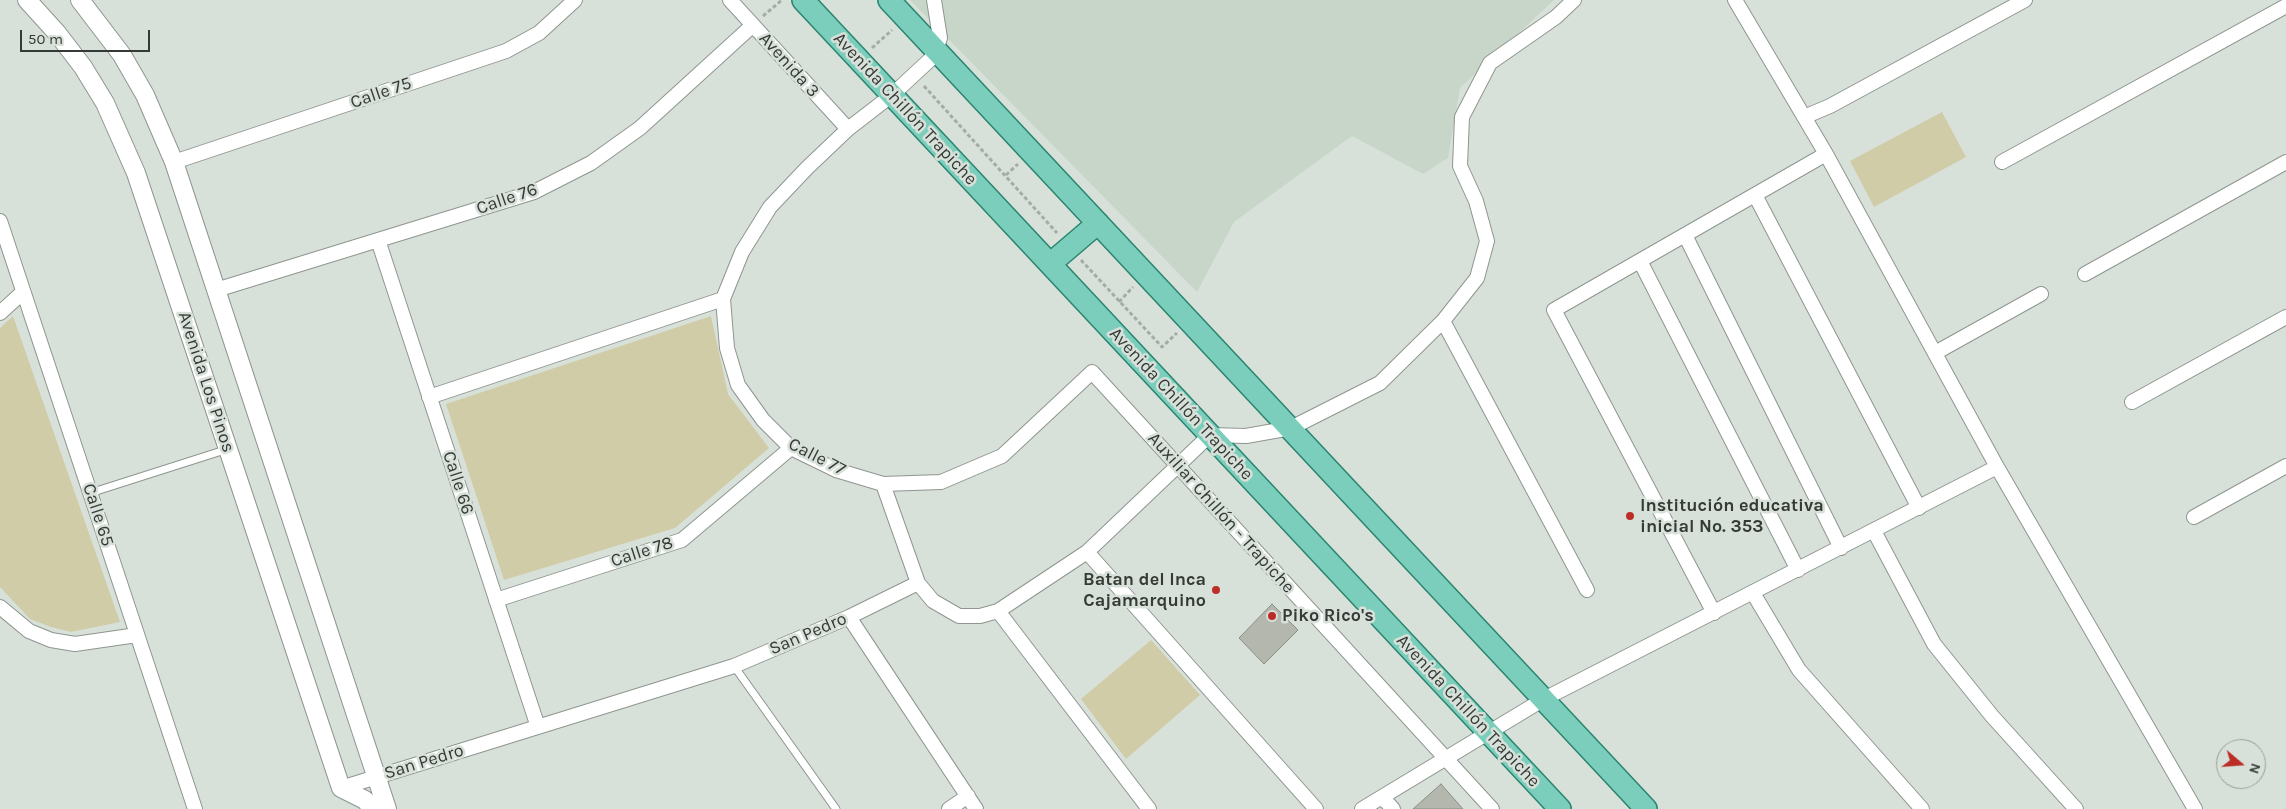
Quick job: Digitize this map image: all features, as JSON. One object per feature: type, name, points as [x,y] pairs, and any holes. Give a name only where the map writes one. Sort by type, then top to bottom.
[{"type":"main road","name":"Avenida Chillón Trapiche","points":[[803,0],[1560,809]]},
{"type":"main road","points":[[889,0],[1646,809]]},
{"type":"main road","points":[[1050,264],[1098,223]]},
{"type":"street","name":"Avenida Los Pinos","points":[[27,0],[58,33],[83,67],[105,103],[136,173],[341,788]]},
{"type":"street","points":[[80,0],[122,55],[145,95],[174,162],[387,809]]},
{"type":"street","name":"Calle 75","points":[[174,162],[506,51],[539,33],[575,0]]},
{"type":"street","name":"Avenida 3","points":[[730,0],[848,129]]},
{"type":"street","points":[[934,0],[940,38],[937,51]]},
{"type":"street","points":[[883,484],[918,583],[934,601],[959,616],[980,616],[998,611],[1088,552],[1210,435],[1246,436],[1291,428],[1380,383],[1443,321],[1477,278],[1487,241],[1476,201],[1460,166],[1462,117],[1490,63],[1556,17],[1574,0]]},
{"type":"street","points":[[1735,0],[1826,154],[1997,467],[2195,809]]},
{"type":"street","points":[[1804,117],[1830,106],[2025,0]]},
{"type":"street","points":[[2002,162],[2286,6]]},
{"type":"street","name":"Calle 76","points":[[216,290],[534,192],[591,163],[640,128],[753,25]]},
{"type":"street","name":"Calle 77","points":[[937,51],[892,95],[848,129],[770,207],[742,252],[723,299],[727,348],[738,385],[763,420],[791,448],[836,470],[883,484],[941,482],[1002,456],[1092,372]]},
{"type":"street","points":[[1714,613],[1554,310],[1826,154]]},
{"type":"street","points":[[2085,274],[2286,162]]},
{"type":"street","points":[[1754,195],[1919,508]]},
{"type":"street","name":"Calle 65","points":[[0,222],[195,809]]},
{"type":"street","points":[[1685,234],[1841,548]]},
{"type":"street","name":"Calle 66","points":[[378,240],[538,727]]},
{"type":"street","points":[[1640,260],[1798,570]]},
{"type":"street","points":[[0,313],[23,292]]},
{"type":"street","points":[[1935,353],[2042,294]]},
{"type":"street","points":[[429,397],[723,299]]},
{"type":"street","points":[[2132,402],[2286,317]]},
{"type":"street","points":[[1443,321],[1587,590]]},
{"type":"street","name":"Auxiliar Chillón - Trapiche","points":[[1092,372],[1444,759],[1492,809]]},
{"type":"street","name":"Calle 78","points":[[496,600],[682,540],[791,448]]},
{"type":"street","points":[[2194,517],[2286,466]]},
{"type":"street","points":[[1362,809],[1544,699],[1997,467]]},
{"type":"street","points":[[1874,531],[1934,644],[1992,716],[2076,809]]},
{"type":"street","points":[[1088,552],[1316,809]]},
{"type":"street","name":"San Pedro","points":[[341,788],[734,666],[849,617],[918,583]]},
{"type":"street","points":[[1753,593],[1799,670],[1922,809]]},
{"type":"street","points":[[0,607],[29,631],[51,640],[75,644],[137,635]]},
{"type":"street","points":[[998,611],[1149,809]]},
{"type":"street","points":[[849,617],[976,809]]},
{"type":"street","points":[[341,788],[366,800],[373,809]]},
{"type":"street","points":[[949,809],[968,796]]},
{"type":"street","points":[[1382,798],[1393,809]]},
{"type":"lane","points":[[90,493],[228,449]]},
{"type":"lane","points":[[734,666],[836,809]]},
{"type":"path","points":[[753,25],[782,0]]},
{"type":"path","points":[[859,60],[905,17]]},
{"type":"path","points":[[914,75],[1162,347],[1190,320]]},
{"type":"shaded area","points":[[910,0],[1554,0],[1460,88],[1448,158],[1423,174],[1352,136],[1234,222],[1197,292]]},
{"type":"shaded area","points":[[1942,112],[1966,157],[1874,207],[1850,161]]},
{"type":"shaded area","points":[[13,316],[120,622],[71,632],[51,627],[30,619],[0,587],[0,328]]},
{"type":"shaded area","points":[[711,316],[728,394],[769,448],[675,528],[504,580],[446,404]]},
{"type":"shaded area","points":[[1151,640],[1200,695],[1126,759],[1081,699]]},
{"type":"building","points":[[1272,604],[1298,630],[1264,664],[1239,638]]},
{"type":"building","points":[[1441,784],[1463,809],[1413,809]]},
{"type":"place","name":"Institución educativa inicial No. 353","points":[[1630,516]]},
{"type":"place","name":"Batan del Inca Cajamarquino","points":[[1216,590]]},
{"type":"place","name":"Piko Rico's","points":[[1272,616]]}]
